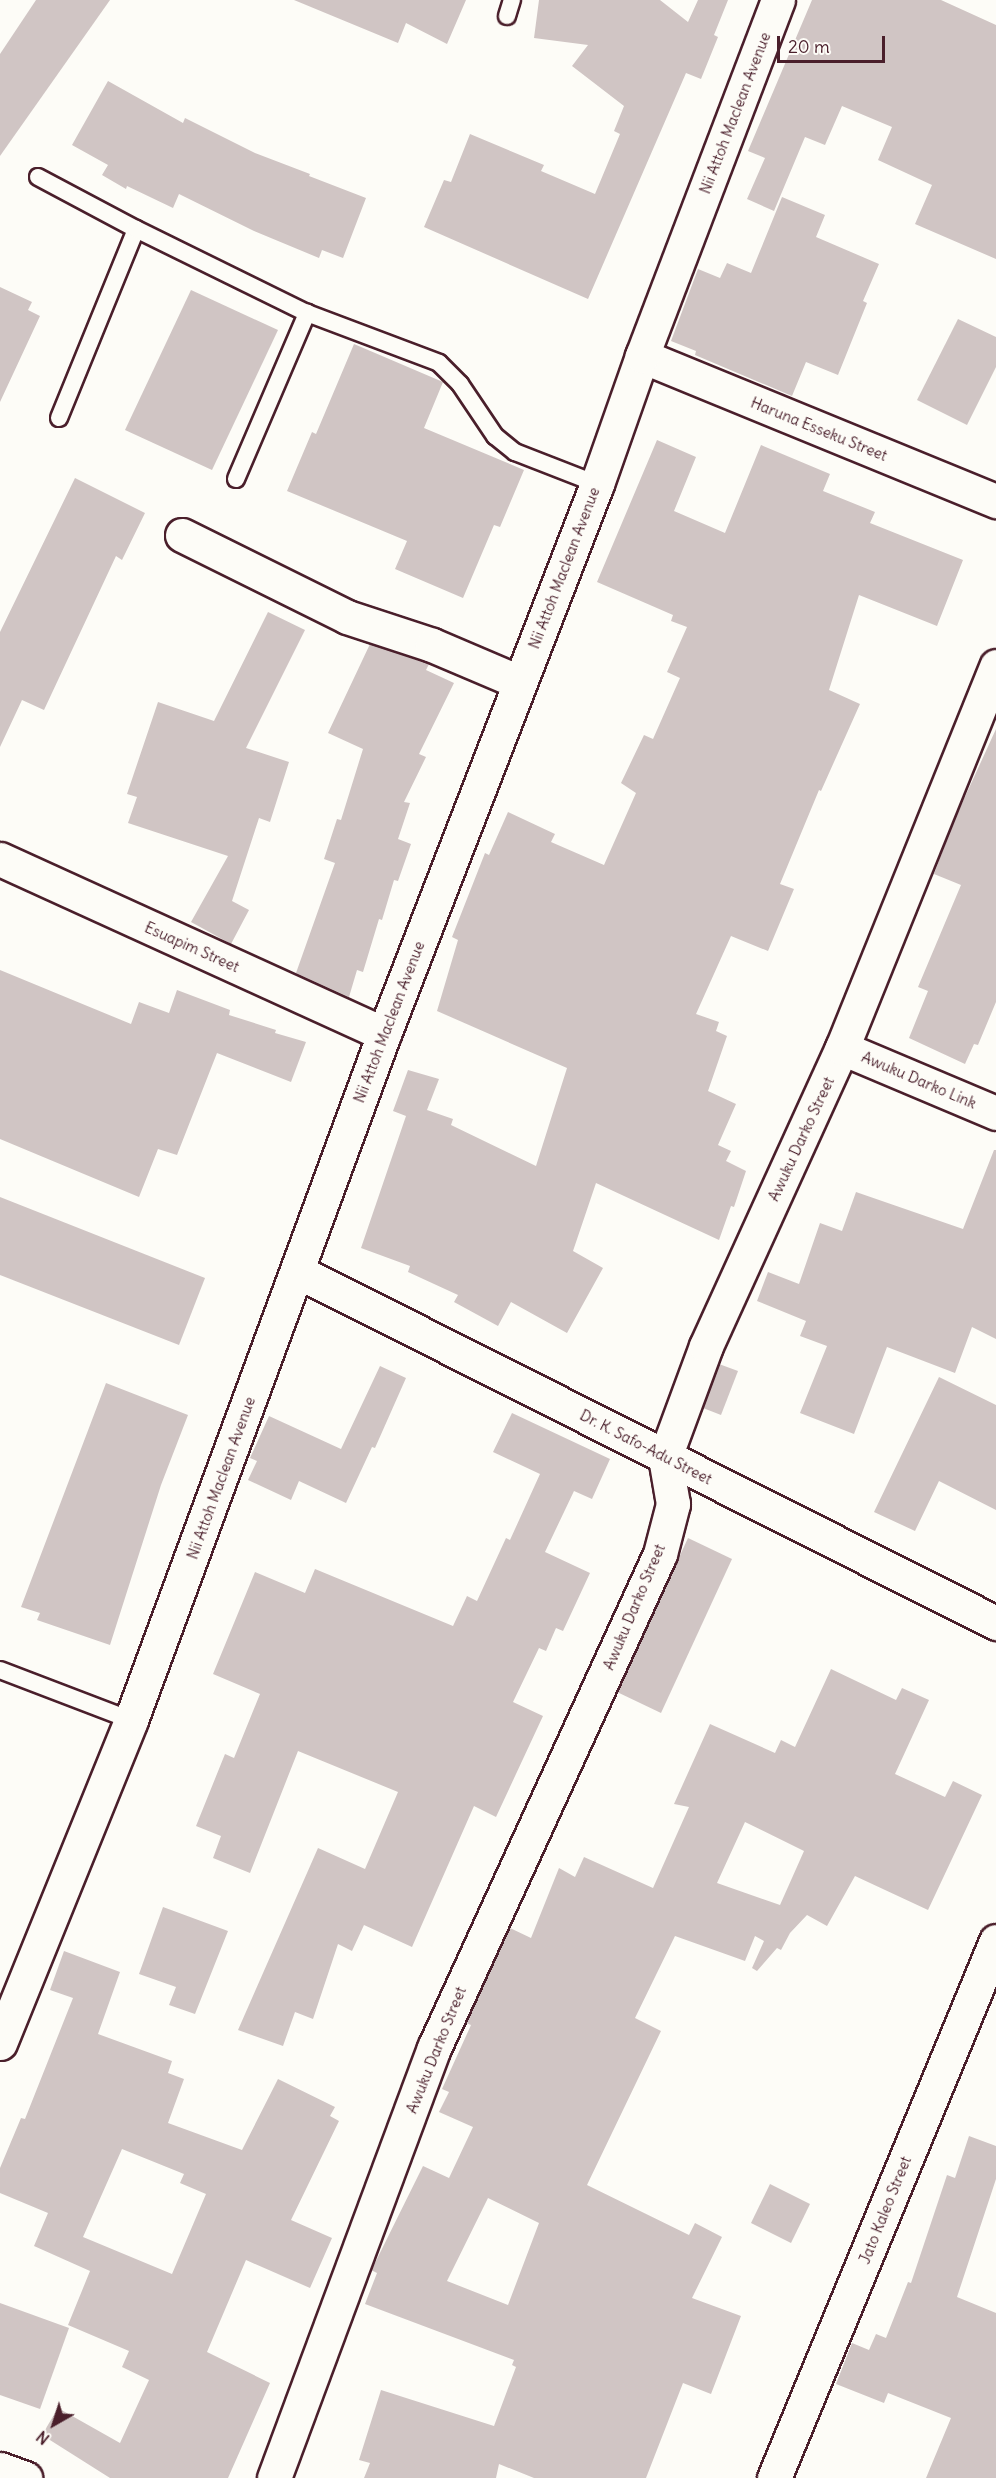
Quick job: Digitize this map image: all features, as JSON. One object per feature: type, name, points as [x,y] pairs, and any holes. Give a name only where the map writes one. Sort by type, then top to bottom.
[{"type":"street","name":"Nii Attoh Maclean Avenue","points":[[0,2043],[7,2005],[131,1720],[384,1034],[597,484],[642,356],[778,0]]},
{"type":"street","name":"Haruna Esseku Street","points":[[642,356],[996,501]]},
{"type":"street","points":[[182,535],[346,617],[432,645],[519,682]]},
{"type":"street","name":"Awuku Darko Street","points":[[274,2478],[434,2048],[660,1554],[673,1504],[665,1456],[706,1346],[842,1048],[996,666]]},
{"type":"street","name":"Esuapim Street","points":[[0,859],[384,1034]]},
{"type":"street","name":"Awuku Darko Link","points":[[842,1048],[996,1113]]},
{"type":"street","name":"Dr. K. Safo-Adu Street","points":[[297,1270],[996,1623]]},
{"type":"street","name":"Jato Kaleo Street","points":[[774,2478],[996,1941]]},
{"type":"street","points":[[0,2469],[25,2478]]},
{"type":"lane","points":[[38,177],[136,229],[307,313],[439,363],[460,384],[495,436],[515,452],[597,484]]},
{"type":"lane","points":[[59,418],[136,229]]},
{"type":"lane","points":[[236,479],[307,313]]},
{"type":"lane","points":[[0,1670],[131,1720]]},
{"type":"building","points":[[36,0],[110,0],[0,156],[0,54]]},
{"type":"building","points":[[294,0],[466,0],[447,44],[406,23],[398,43]]},
{"type":"building","points":[[539,0],[660,0],[688,22],[698,0],[728,0],[714,35],[718,37],[701,79],[686,73],[588,299],[424,227],[444,180],[451,182],[470,134],[544,165],[541,171],[595,194],[620,134],[614,131],[624,106],[572,66],[588,45],[534,38]]},
{"type":"building","points":[[812,0],[941,0],[996,25],[996,259],[915,224],[932,185],[878,160],[892,127],[842,106],[825,145],[805,137],[774,211],[747,199],[765,158],[748,151]]},
{"type":"building","points":[[108,81],[183,123],[185,118],[255,153],[366,198],[343,258],[322,250],[319,258],[254,231],[179,194],[173,208],[127,186],[126,189],[102,175],[108,165],[72,145]]},
{"type":"building","points":[[782,197],[825,215],[816,237],[879,264],[863,301],[867,303],[838,375],[806,362],[792,396],[695,355],[696,351],[671,341],[698,269],[720,278],[727,263],[751,273]]},
{"type":"building","points":[[0,287],[32,302],[28,310],[40,316],[0,402]]},
{"type":"building","points":[[191,290],[278,330],[212,470],[125,430]]},
{"type":"building","points":[[958,319],[996,337],[996,367],[967,425],[917,400]]},
{"type":"building","points":[[354,344],[443,382],[424,428],[524,470],[500,527],[494,525],[463,598],[395,569],[407,541],[287,491],[312,432],[316,434]]},
{"type":"building","points":[[657,440],[696,457],[674,511],[725,533],[761,445],[830,474],[823,491],[875,512],[870,523],[963,560],[937,626],[859,595],[829,690],[860,704],[821,791],[819,790],[780,884],[794,889],[768,951],[731,936],[696,1014],[719,1022],[716,1031],[727,1036],[708,1091],[736,1104],[718,1145],[731,1151],[726,1161],[746,1171],[734,1207],[731,1206],[719,1240],[596,1183],[573,1251],[603,1268],[567,1333],[511,1302],[498,1326],[454,1302],[458,1295],[408,1272],[410,1266],[361,1248],[406,1116],[393,1111],[408,1070],[439,1079],[427,1110],[453,1119],[451,1125],[536,1166],[567,1068],[437,1011],[458,940],[452,937],[485,853],[489,855],[508,812],[555,834],[551,842],[604,865],[636,793],[621,783],[644,735],[653,739],[680,678],[667,672],[687,627],[671,621],[673,615],[597,582]]},
{"type":"building","points":[[75,478],[145,513],[122,560],[116,556],[44,710],[22,700],[0,747],[0,632]]},
{"type":"building","points":[[268,612],[305,630],[246,748],[289,762],[270,822],[259,818],[232,901],[249,910],[231,944],[191,922],[228,856],[128,823],[137,797],[127,794],[158,702],[214,721]]},
{"type":"building","points":[[370,644],[429,664],[426,670],[454,683],[419,754],[426,757],[404,802],[410,803],[398,839],[411,844],[398,881],[394,880],[382,920],[379,919],[363,972],[357,970],[349,997],[296,973],[335,863],[324,859],[337,819],[341,820],[363,749],[328,733]]},
{"type":"building","points":[[996,729],[996,1002],[978,1045],[974,1044],[965,1064],[909,1038],[928,991],[918,987],[961,885],[934,874],[953,823]]},
{"type":"building","points":[[0,970],[131,1024],[139,1002],[169,1013],[177,990],[230,1010],[229,1015],[306,1042],[291,1082],[217,1053],[177,1155],[158,1149],[139,1197],[0,1139]]},
{"type":"building","points":[[994,1150],[996,1150],[996,1339],[972,1327],[955,1373],[887,1347],[854,1434],[800,1413],[827,1346],[800,1336],[806,1321],[757,1301],[768,1272],[799,1284],[820,1223],[842,1231],[856,1192],[963,1229]]},
{"type":"building","points":[[0,1197],[205,1278],[179,1345],[0,1275]]},
{"type":"building","points":[[719,1364],[738,1371],[721,1415],[703,1408]]},
{"type":"building","points":[[380,1366],[406,1378],[375,1448],[372,1447],[346,1503],[299,1481],[291,1500],[248,1480],[257,1461],[250,1458],[269,1416],[341,1449]]},
{"type":"building","points":[[939,1377],[996,1405],[996,1510],[939,1481],[915,1531],[874,1512]]},
{"type":"building","points":[[106,1383],[188,1415],[161,1485],[110,1645],[37,1620],[40,1613],[21,1607]]},
{"type":"building","points":[[512,1413],[610,1459],[592,1499],[574,1491],[545,1552],[590,1573],[563,1631],[556,1628],[546,1651],[539,1648],[513,1702],[543,1716],[496,1817],[474,1806],[412,1947],[364,1925],[352,1951],[338,1944],[313,2019],[295,2012],[283,2046],[238,2030],[318,1848],[365,1869],[398,1792],[298,1751],[250,1873],[213,1858],[221,1836],[196,1826],[225,1754],[234,1758],[260,1694],[213,1674],[255,1572],[305,1593],[315,1569],[453,1626],[467,1596],[477,1601],[506,1538],[510,1540],[540,1474],[493,1452]]},
{"type":"building","points":[[688,1538],[732,1559],[661,1713],[617,1692]]},
{"type":"building","points":[[831,1669],[896,1700],[902,1688],[929,1700],[895,1774],[945,1797],[953,1781],[982,1795],[928,1910],[855,1876],[827,1926],[807,1915],[790,1933],[781,1950],[777,1948],[757,1971],[752,1968],[764,1941],[755,1936],[745,1961],[675,1936],[635,2018],[661,2031],[587,2185],[689,2235],[695,2223],[722,2237],[692,2298],[741,2316],[711,2394],[683,2383],[646,2478],[534,2478],[499,2464],[496,2478],[364,2478],[370,2463],[359,2460],[381,2390],[494,2426],[516,2367],[512,2365],[514,2360],[365,2304],[377,2273],[371,2270],[423,2166],[449,2178],[473,2127],[439,2112],[449,2092],[442,2089],[471,2025],[466,2023],[510,1928],[531,1938],[559,1868],[575,1877],[584,1857],[653,1888],[689,1807],[674,1804],[710,1724],[775,1753],[781,1740],[795,1747]],"holes":[[[745,1822],[804,1851],[780,1905],[717,1883]],[[488,2198],[539,2223],[508,2305],[447,2281]]]},
{"type":"building","points":[[163,1907],[228,1931],[195,2014],[169,2005],[176,1987],[139,1974]]},
{"type":"building","points":[[64,1951],[120,1972],[98,2034],[172,2061],[168,2073],[184,2079],[168,2123],[242,2150],[278,2079],[335,2107],[330,2116],[339,2121],[291,2220],[332,2238],[310,2288],[246,2260],[207,2352],[270,2383],[228,2478],[110,2478],[42,2435],[58,2408],[120,2443],[149,2380],[122,2367],[129,2351],[68,2325],[90,2271],[34,2246],[48,2213],[0,2193],[0,2168],[21,2118],[25,2119],[73,1998],[50,1990]],"holes":[[[122,2149],[184,2174],[180,2183],[206,2194],[172,2274],[83,2237]]]},
{"type":"building","points":[[969,2136],[996,2146],[996,2179],[957,2297],[996,2313],[996,2478],[926,2478],[951,2418],[888,2393],[884,2403],[836,2384],[852,2343],[869,2350],[876,2334],[886,2338],[908,2282],[911,2283],[947,2175],[955,2178]]},
{"type":"building","points":[[770,2184],[810,2204],[791,2243],[751,2223]]},
{"type":"building","points":[[0,2303],[69,2328],[40,2409],[0,2395]]}]
